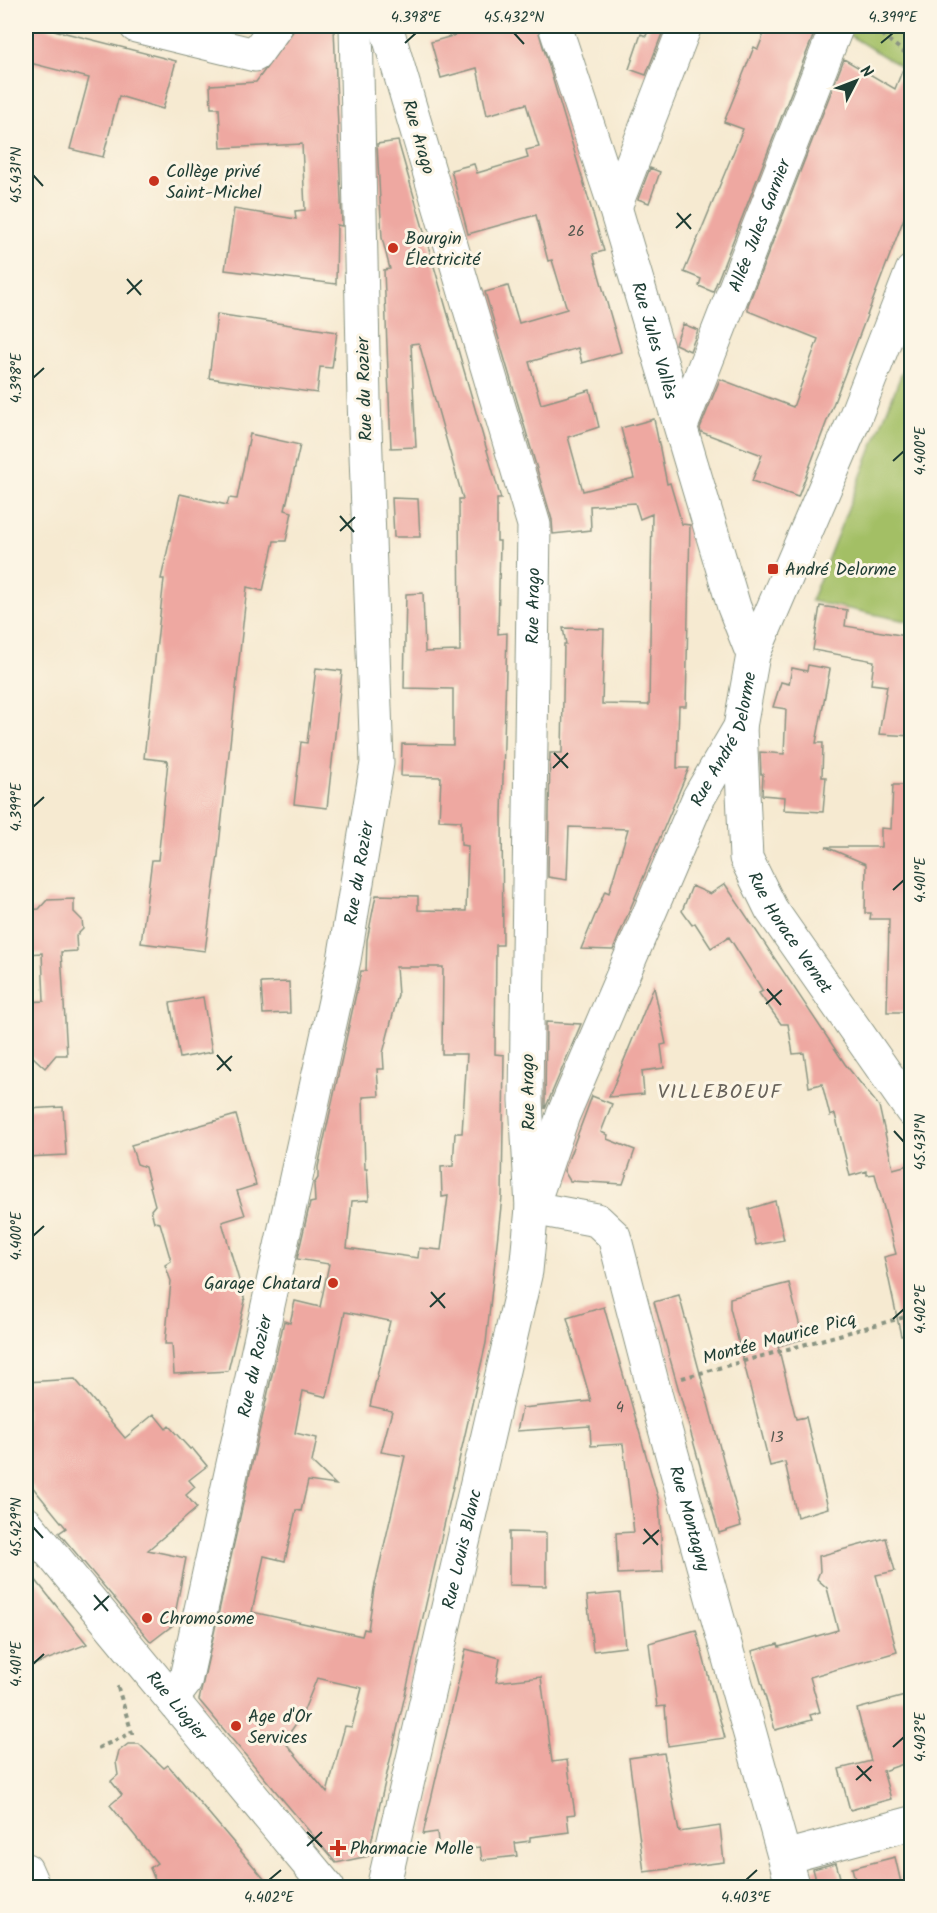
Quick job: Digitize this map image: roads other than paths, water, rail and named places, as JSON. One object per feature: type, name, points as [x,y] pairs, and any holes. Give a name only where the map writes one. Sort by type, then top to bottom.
[{"type":"street","points":[[136,26],[255,55],[276,26]]},
{"type":"street","name":"Rue du Rozier","points":[[172,1699],[185,1682],[188,1671],[339,983],[377,763],[364,399],[356,26]]},
{"type":"street","name":"Rue Arago","points":[[386,26],[534,525],[526,1100],[532,1208]]},
{"type":"street","name":"Rue Jules Vallès","points":[[555,26],[615,207],[682,424],[734,607],[753,655]]},
{"type":"street","points":[[615,207],[685,26]]},
{"type":"street","name":"Allée Jules Garnier","points":[[682,424],[837,26]]},
{"type":"street","name":"Rue André Delorme","points":[[532,1208],[563,1115],[699,797],[740,727],[753,655],[854,420],[912,271]]},
{"type":"street","name":"Rue Horace Vernet","points":[[740,727],[746,858],[771,909],[912,1111]]},
{"type":"street","name":"Rue Montagny","points":[[532,1208],[597,1220],[614,1236],[653,1386],[789,1872]]},
{"type":"street","name":"Rue Louis Blanc","points":[[383,1887],[526,1272],[532,1208]]},
{"type":"street","name":"Rue Liogier","points":[[26,1523],[328,1887]]},
{"type":"street","points":[[789,1872],[912,1823]]},
{"type":"street","points":[[26,1870],[34,1887]]},
{"type":"place","name":"Collège privé Saint-Michel","points":[[154,181]]},
{"type":"place","name":"Bourgin Électricité","points":[[393,248]]},
{"type":"place","name":"André Delorme","points":[[773,569]]},
{"type":"place","name":"Garage Chatard","points":[[333,1283]]},
{"type":"place","name":"Chromosome","points":[[147,1618]]},
{"type":"place","name":"Age d'Or Services","points":[[236,1726]]},
{"type":"place","name":"Pharmacie Molle","points":[[338,1848]]},
{"type":"district","name":"VILLEBOEUF","points":[[720,1091]]}]
